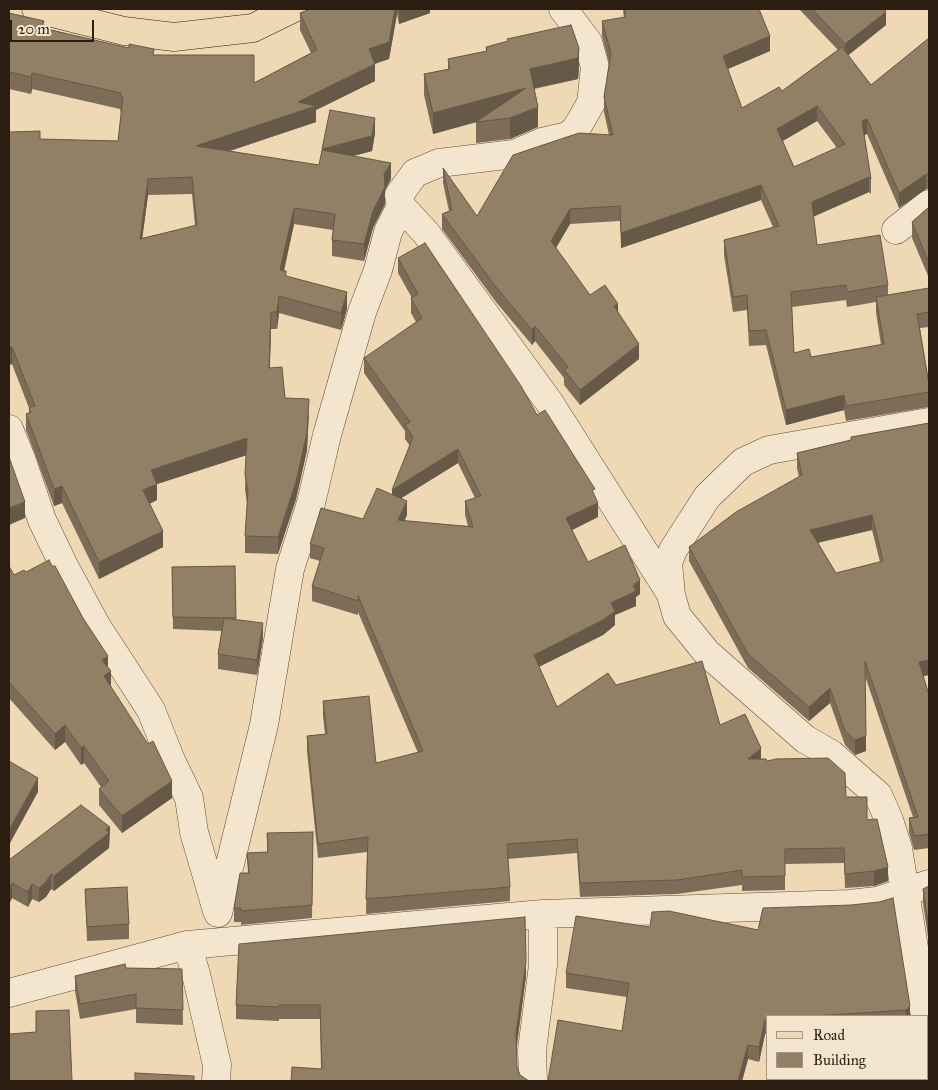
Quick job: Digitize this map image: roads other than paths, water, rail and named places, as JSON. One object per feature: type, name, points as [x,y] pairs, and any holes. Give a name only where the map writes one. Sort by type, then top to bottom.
[{"type":"main road","points":[[36,9],[124,31],[174,37],[253,28],[292,9]]},
{"type":"street","points":[[563,9],[588,42],[595,67],[591,103],[576,129],[568,136],[542,142],[514,154],[440,164],[415,173],[399,195],[401,206],[426,233],[549,402],[671,595]]},
{"type":"street","points":[[896,230],[929,204]]},
{"type":"street","points":[[216,1081],[217,1065],[196,974],[197,944],[218,913],[264,725],[290,569],[311,503],[327,436],[362,312],[378,270],[388,232],[401,206]]},
{"type":"street","points":[[925,1015],[898,848],[878,795],[831,754],[805,740],[707,653],[676,616],[671,595],[668,563],[673,550],[707,497],[743,462],[769,450],[803,442],[929,422]]},
{"type":"street","points":[[9,429],[50,536],[97,628],[151,710],[170,758],[189,798],[194,832],[218,913]]},
{"type":"street","points":[[9,993],[197,944],[544,914],[849,904],[877,901],[929,884]]},
{"type":"street","points":[[533,1081],[532,1050],[543,966],[544,914]]},
{"type":"street","points":[[928,1038],[929,1050]]}]
